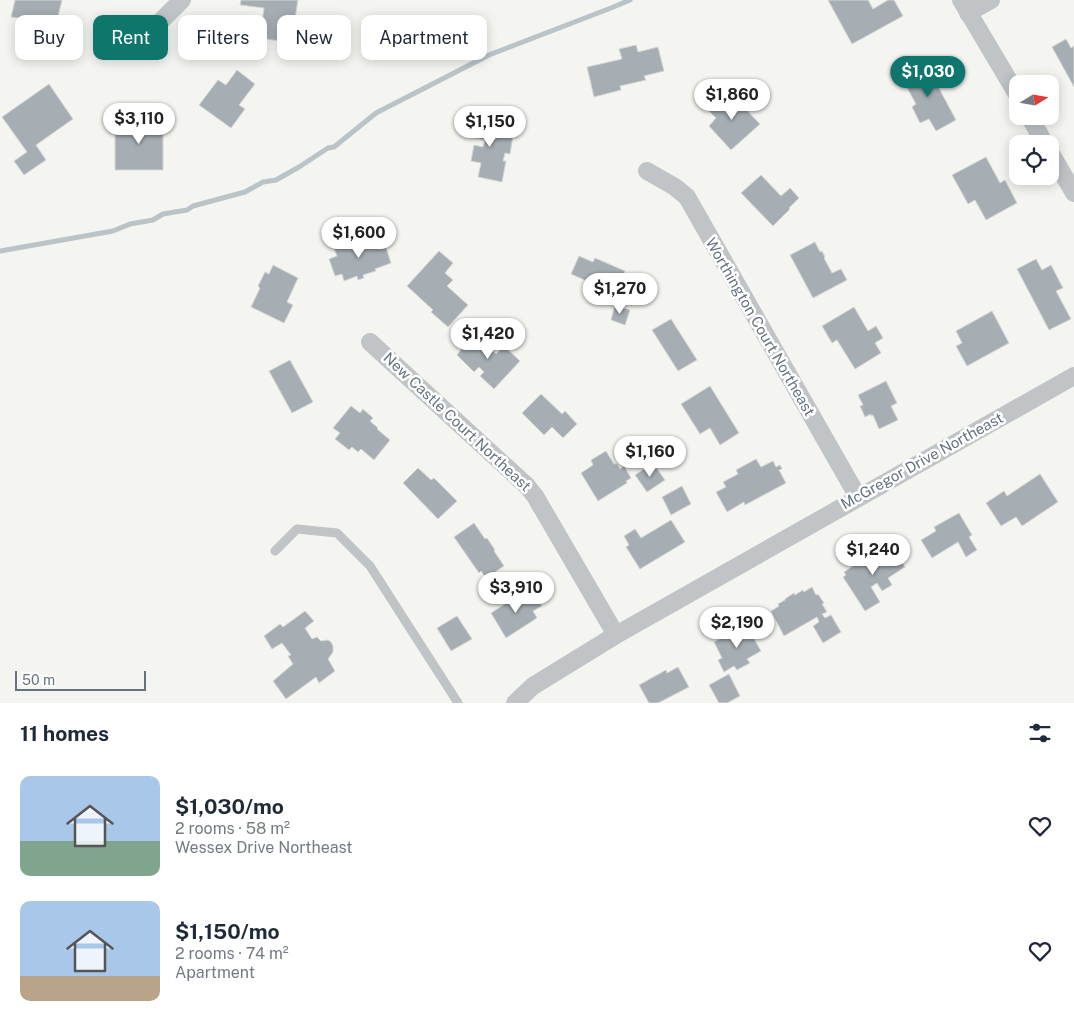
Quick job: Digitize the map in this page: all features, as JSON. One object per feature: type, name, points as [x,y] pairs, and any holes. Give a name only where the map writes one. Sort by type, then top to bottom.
[{"type":"street","points":[[167,15],[182,0]]},
{"type":"street","points":[[991,0],[964,6],[1009,81]]},
{"type":"street","points":[[1059,167],[1074,193]]},
{"type":"street","name":"Worthington Court Northeast","points":[[647,171],[675,187],[687,197],[858,497]]},
{"type":"street","name":"New Castle Court Northeast","points":[[370,342],[527,486],[535,496],[616,635]]},
{"type":"street","name":"McGregor Drive Northeast","points":[[515,703],[533,686],[616,635],[1074,376]]},
{"type":"lane","points":[[275,551],[297,528],[336,533],[370,566],[458,703]]},
{"type":"building","points":[[15,0],[62,0],[58,15],[15,15],[15,17],[11,17]]},
{"type":"building","points":[[241,0],[298,0],[296,15],[277,15],[277,41],[267,39],[267,15],[263,15],[264,8],[240,5]]},
{"type":"building","points":[[828,0],[868,0],[873,9],[888,0],[894,0],[903,16],[852,44]]},
{"type":"building","points":[[1066,39],[1071,48],[1074,46],[1074,87],[1052,47]]},
{"type":"building","points":[[636,45],[638,52],[658,47],[664,71],[644,76],[646,80],[620,86],[621,90],[594,97],[587,67],[622,59],[619,49]]},
{"type":"building","points":[[926,64],[956,120],[936,131],[929,119],[920,123],[912,107],[916,104],[901,77]]},
{"type":"building","points":[[237,70],[255,84],[239,105],[245,109],[231,128],[199,105],[218,80],[226,85]]},
{"type":"building","points":[[49,84],[73,119],[36,145],[46,160],[24,175],[14,161],[27,152],[2,117]]},
{"type":"building","points":[[726,93],[735,103],[737,100],[760,124],[731,150],[709,126],[716,118],[708,110]]},
{"type":"building","points":[[468,119],[514,129],[510,154],[505,153],[503,161],[506,161],[502,182],[478,177],[481,163],[471,161],[474,145],[483,147],[485,140],[465,136]]},
{"type":"building","points":[[115,120],[163,121],[163,170],[115,170]]},
{"type":"building","points":[[986,157],[1000,183],[1005,180],[1017,203],[986,220],[975,200],[968,204],[952,175]]},
{"type":"building","points":[[761,175],[781,196],[790,188],[799,198],[773,226],[741,193]]},
{"type":"building","points":[[358,238],[361,247],[384,241],[391,263],[363,275],[364,278],[358,280],[357,276],[344,281],[342,274],[335,276],[329,259],[337,256],[333,246]]},
{"type":"building","points":[[815,242],[820,252],[822,251],[832,273],[841,269],[847,280],[813,298],[790,255]]},
{"type":"building","points":[[439,251],[453,263],[445,273],[453,280],[447,286],[468,305],[448,327],[407,286]]},
{"type":"building","points":[[579,256],[593,262],[595,258],[625,271],[623,275],[642,284],[634,302],[571,274]]},
{"type":"building","points":[[1036,259],[1042,270],[1051,265],[1063,288],[1056,291],[1071,319],[1049,330],[1017,269]]},
{"type":"building","points":[[273,265],[298,278],[287,302],[293,305],[284,323],[251,307],[265,272],[269,274]]},
{"type":"building","points":[[615,305],[630,310],[625,325],[611,320]]},
{"type":"building","points":[[854,307],[868,331],[876,326],[883,338],[875,343],[881,353],[855,369],[837,340],[832,343],[822,326]]},
{"type":"building","points":[[992,311],[1009,343],[967,366],[956,346],[962,343],[956,331]]},
{"type":"building","points":[[671,319],[697,360],[678,371],[652,330]]},
{"type":"building","points":[[477,330],[488,341],[485,344],[496,354],[504,346],[520,361],[494,389],[480,376],[484,372],[479,367],[474,372],[457,355]]},
{"type":"building","points":[[290,360],[313,402],[292,413],[269,371]]},
{"type":"building","points":[[886,381],[897,403],[891,406],[898,420],[879,429],[873,415],[865,417],[860,406],[863,405],[858,395]]},
{"type":"building","points":[[710,386],[739,433],[720,445],[710,428],[700,434],[681,404]]},
{"type":"building","points":[[541,394],[562,414],[565,411],[577,424],[563,438],[552,427],[544,435],[522,413]]},
{"type":"building","points":[[351,406],[360,413],[363,409],[373,418],[370,421],[390,440],[374,460],[361,449],[358,452],[352,447],[349,450],[335,439],[340,433],[333,428]]},
{"type":"building","points":[[606,451],[614,464],[617,464],[620,469],[624,466],[631,478],[626,481],[627,483],[598,501],[581,473],[593,465],[591,460]]},
{"type":"building","points":[[756,459],[761,467],[773,461],[776,467],[780,465],[782,469],[779,470],[786,483],[745,505],[744,502],[727,512],[716,492],[726,487],[723,482],[738,474],[736,470]]},
{"type":"building","points":[[653,463],[665,480],[647,492],[635,475]]},
{"type":"building","points":[[418,468],[431,480],[434,478],[457,501],[438,519],[403,483]]},
{"type":"building","points":[[1040,474],[1058,502],[1022,526],[1016,517],[1001,526],[986,503],[1004,491],[1007,496]]},
{"type":"building","points":[[682,486],[691,504],[671,515],[662,497]]},
{"type":"building","points":[[959,513],[972,535],[969,537],[977,550],[966,557],[958,542],[932,558],[921,540],[936,531],[934,527]]},
{"type":"building","points":[[671,520],[685,542],[640,569],[626,547],[629,545],[624,536],[635,529],[641,538]]},
{"type":"building","points":[[474,523],[485,539],[487,538],[504,566],[486,578],[481,571],[479,573],[454,537]]},
{"type":"building","points":[[891,545],[905,567],[888,578],[892,585],[882,591],[877,583],[871,587],[880,602],[865,611],[843,577],[846,575],[844,572],[865,558],[869,563],[877,558],[874,555]]},
{"type":"building","points":[[812,587],[816,595],[818,594],[824,603],[822,604],[827,612],[822,614],[825,618],[831,615],[841,632],[823,643],[813,626],[819,622],[817,617],[784,636],[771,611],[794,593],[795,595],[803,590],[804,592]]},
{"type":"building","points":[[534,594],[542,606],[533,611],[537,618],[506,638],[491,613],[519,595],[523,601]]},
{"type":"building","points":[[305,611],[314,621],[305,628],[312,639],[317,637],[321,641],[328,640],[333,646],[333,652],[328,659],[335,671],[319,683],[316,677],[286,699],[273,681],[293,664],[288,656],[291,655],[282,643],[272,649],[264,636],[280,624],[283,627]]},
{"type":"building","points":[[457,616],[472,639],[451,651],[437,628]]},
{"type":"building","points":[[746,625],[761,651],[747,659],[750,663],[737,670],[734,666],[724,672],[718,660],[722,658],[714,642]]},
{"type":"building","points":[[678,667],[689,687],[658,703],[649,703],[639,685],[666,670],[667,673]]},
{"type":"building","points":[[729,674],[740,696],[727,703],[719,703],[709,685]]},
{"type":"waterway","points":[[0,251],[113,231],[130,224],[153,220],[163,214],[187,210],[193,206],[245,192],[263,182],[276,180],[328,148],[334,147],[376,113],[489,55],[630,0]]}]
